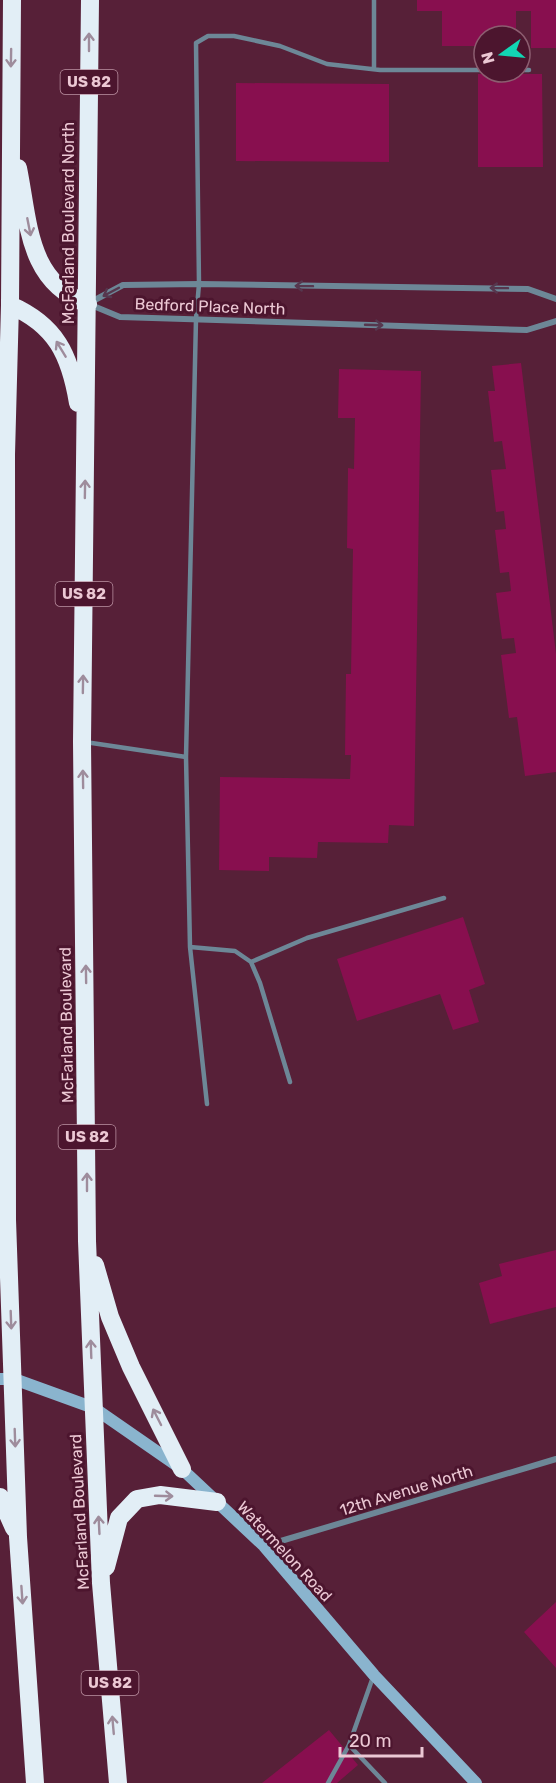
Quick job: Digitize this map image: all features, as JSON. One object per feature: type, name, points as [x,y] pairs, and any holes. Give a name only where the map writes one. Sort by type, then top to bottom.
[{"type":"highway","points":[[12,0],[3,458],[3,1076],[7,1220],[7,1379],[35,1783]]},
{"type":"highway","name":"McFarland Boulevard North","points":[[86,446],[90,0]]},
{"type":"highway","points":[[10,128],[37,260],[56,287],[88,304]]},
{"type":"highway","points":[[5,305],[29,314],[41,323],[63,350],[75,386],[86,446]]},
{"type":"highway","name":"McFarland Boulevard","points":[[86,446],[82,742],[87,1241],[101,1583],[118,1783]]},
{"type":"highway","points":[[0,1242],[7,1220]]},
{"type":"highway","points":[[87,1241],[110,1317],[126,1357],[182,1469]]},
{"type":"highway","points":[[101,1583],[119,1518],[137,1499],[160,1495],[217,1502]]},
{"type":"highway","points":[[0,1497],[18,1537]]},
{"type":"main road","name":"Watermelon Road","points":[[7,1379],[93,1408],[182,1469],[264,1546],[374,1675],[476,1783]]},
{"type":"street","name":"Bedford Place North","points":[[88,304],[123,285],[199,284],[528,289],[556,299]]},
{"type":"street","name":"Bedford Place North","points":[[88,304],[120,317],[527,330],[556,321]]},
{"type":"street","name":"12th Avenue North","points":[[264,1546],[556,1460]]},
{"type":"lane","points":[[374,0],[374,69]]},
{"type":"lane","points":[[207,1104],[190,947],[186,757],[196,319],[199,284],[196,43],[208,36],[234,36],[279,46],[327,64],[374,69],[472,70]]},
{"type":"lane","points":[[82,742],[186,757]]},
{"type":"lane","points":[[250,962],[307,938],[444,898]]},
{"type":"lane","points":[[190,947],[235,951],[250,962],[260,983],[290,1082]]},
{"type":"lane","points":[[328,1783],[349,1745],[374,1675]]},
{"type":"lane","points":[[349,1745],[385,1783]]},
{"type":"building","points":[[417,0],[556,0],[556,48],[532,48],[531,11],[516,11],[516,24],[472,24],[472,46],[442,46],[442,11],[417,11]]},
{"type":"building","points":[[532,74],[542,74],[543,167],[478,167],[478,84],[532,84]]},
{"type":"building","points":[[236,83],[389,84],[389,162],[236,161]]},
{"type":"building","points":[[521,363],[556,654],[556,772],[525,776],[517,717],[509,718],[501,655],[516,653],[514,638],[502,639],[496,593],[511,591],[509,572],[500,573],[495,530],[506,529],[504,511],[496,512],[491,470],[506,469],[502,441],[494,442],[488,391],[495,391],[492,366]]},
{"type":"building","points":[[339,369],[421,371],[414,826],[389,825],[388,843],[318,842],[317,858],[269,857],[269,871],[219,870],[220,777],[350,779],[351,755],[345,755],[346,674],[351,674],[353,549],[347,548],[348,468],[354,469],[355,418],[338,418]]},
{"type":"building","points":[[463,917],[485,984],[469,990],[479,1022],[453,1030],[440,994],[357,1021],[337,959]]},
{"type":"building","points":[[556,1250],[556,1307],[490,1324],[479,1283],[502,1276],[499,1264]]},
{"type":"building","points":[[556,1602],[556,1668],[524,1632]]},
{"type":"building","points":[[329,1730],[358,1765],[337,1783],[262,1783]]}]
